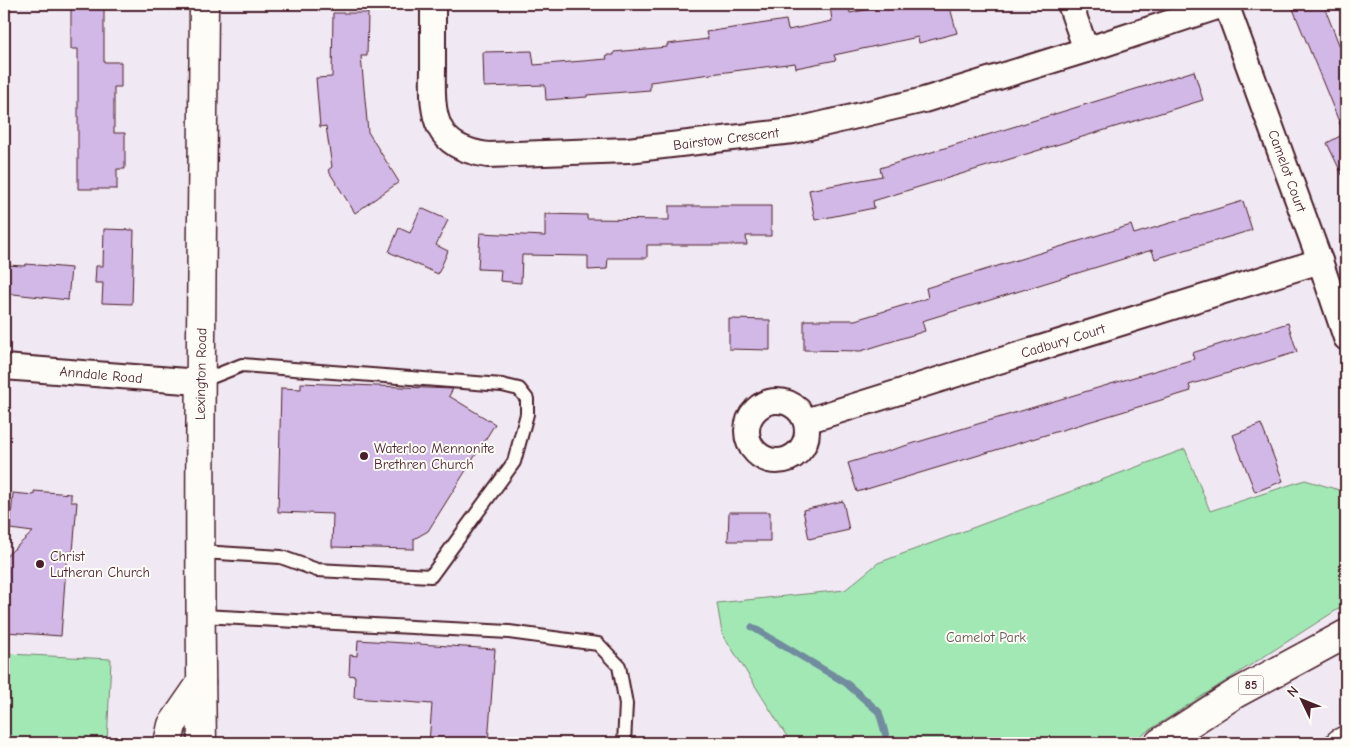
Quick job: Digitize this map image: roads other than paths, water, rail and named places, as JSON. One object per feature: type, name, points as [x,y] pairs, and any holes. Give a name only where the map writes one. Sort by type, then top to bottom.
[{"type":"main road","name":"Lexington Road","points":[[202,743],[202,552],[199,382],[204,4]]},
{"type":"main road","name":"85","points":[[1159,743],[1235,694],[1346,634]]},
{"type":"main road","points":[[168,743],[172,725],[201,683]]},
{"type":"main road","points":[[1340,743],[1346,740]]},
{"type":"street","name":"Bairstow Crescent","points":[[433,4],[434,115],[443,132],[467,152],[488,156],[628,150],[793,131],[924,100],[1086,50]]},
{"type":"street","points":[[1070,4],[1086,50]]},
{"type":"street","name":"Camelot Court","points":[[1086,50],[1226,4],[1320,261],[1346,338]]},
{"type":"street","name":"Cadbury Court","points":[[806,421],[1320,261]]},
{"type":"street","name":"Anndale Road","points":[[4,367],[199,382]]},
{"type":"lane","points":[[199,382],[242,365],[502,385],[519,389],[527,399],[527,414],[514,462],[431,576],[317,570],[281,557],[202,552]]},
{"type":"lane","points":[[202,616],[509,632],[598,644],[619,666],[626,704],[624,743]]},
{"type":"waterway","points":[[752,627],[846,683],[879,712],[888,743]]},
{"type":"place","name":"Waterloo Mennonite Brethren Church","points":[[364,456]]},
{"type":"place","name":"Christ Lutheran Church","points":[[40,564]]},
{"type":"park label","name":"Camelot Park","points":[[986,637]]}]
